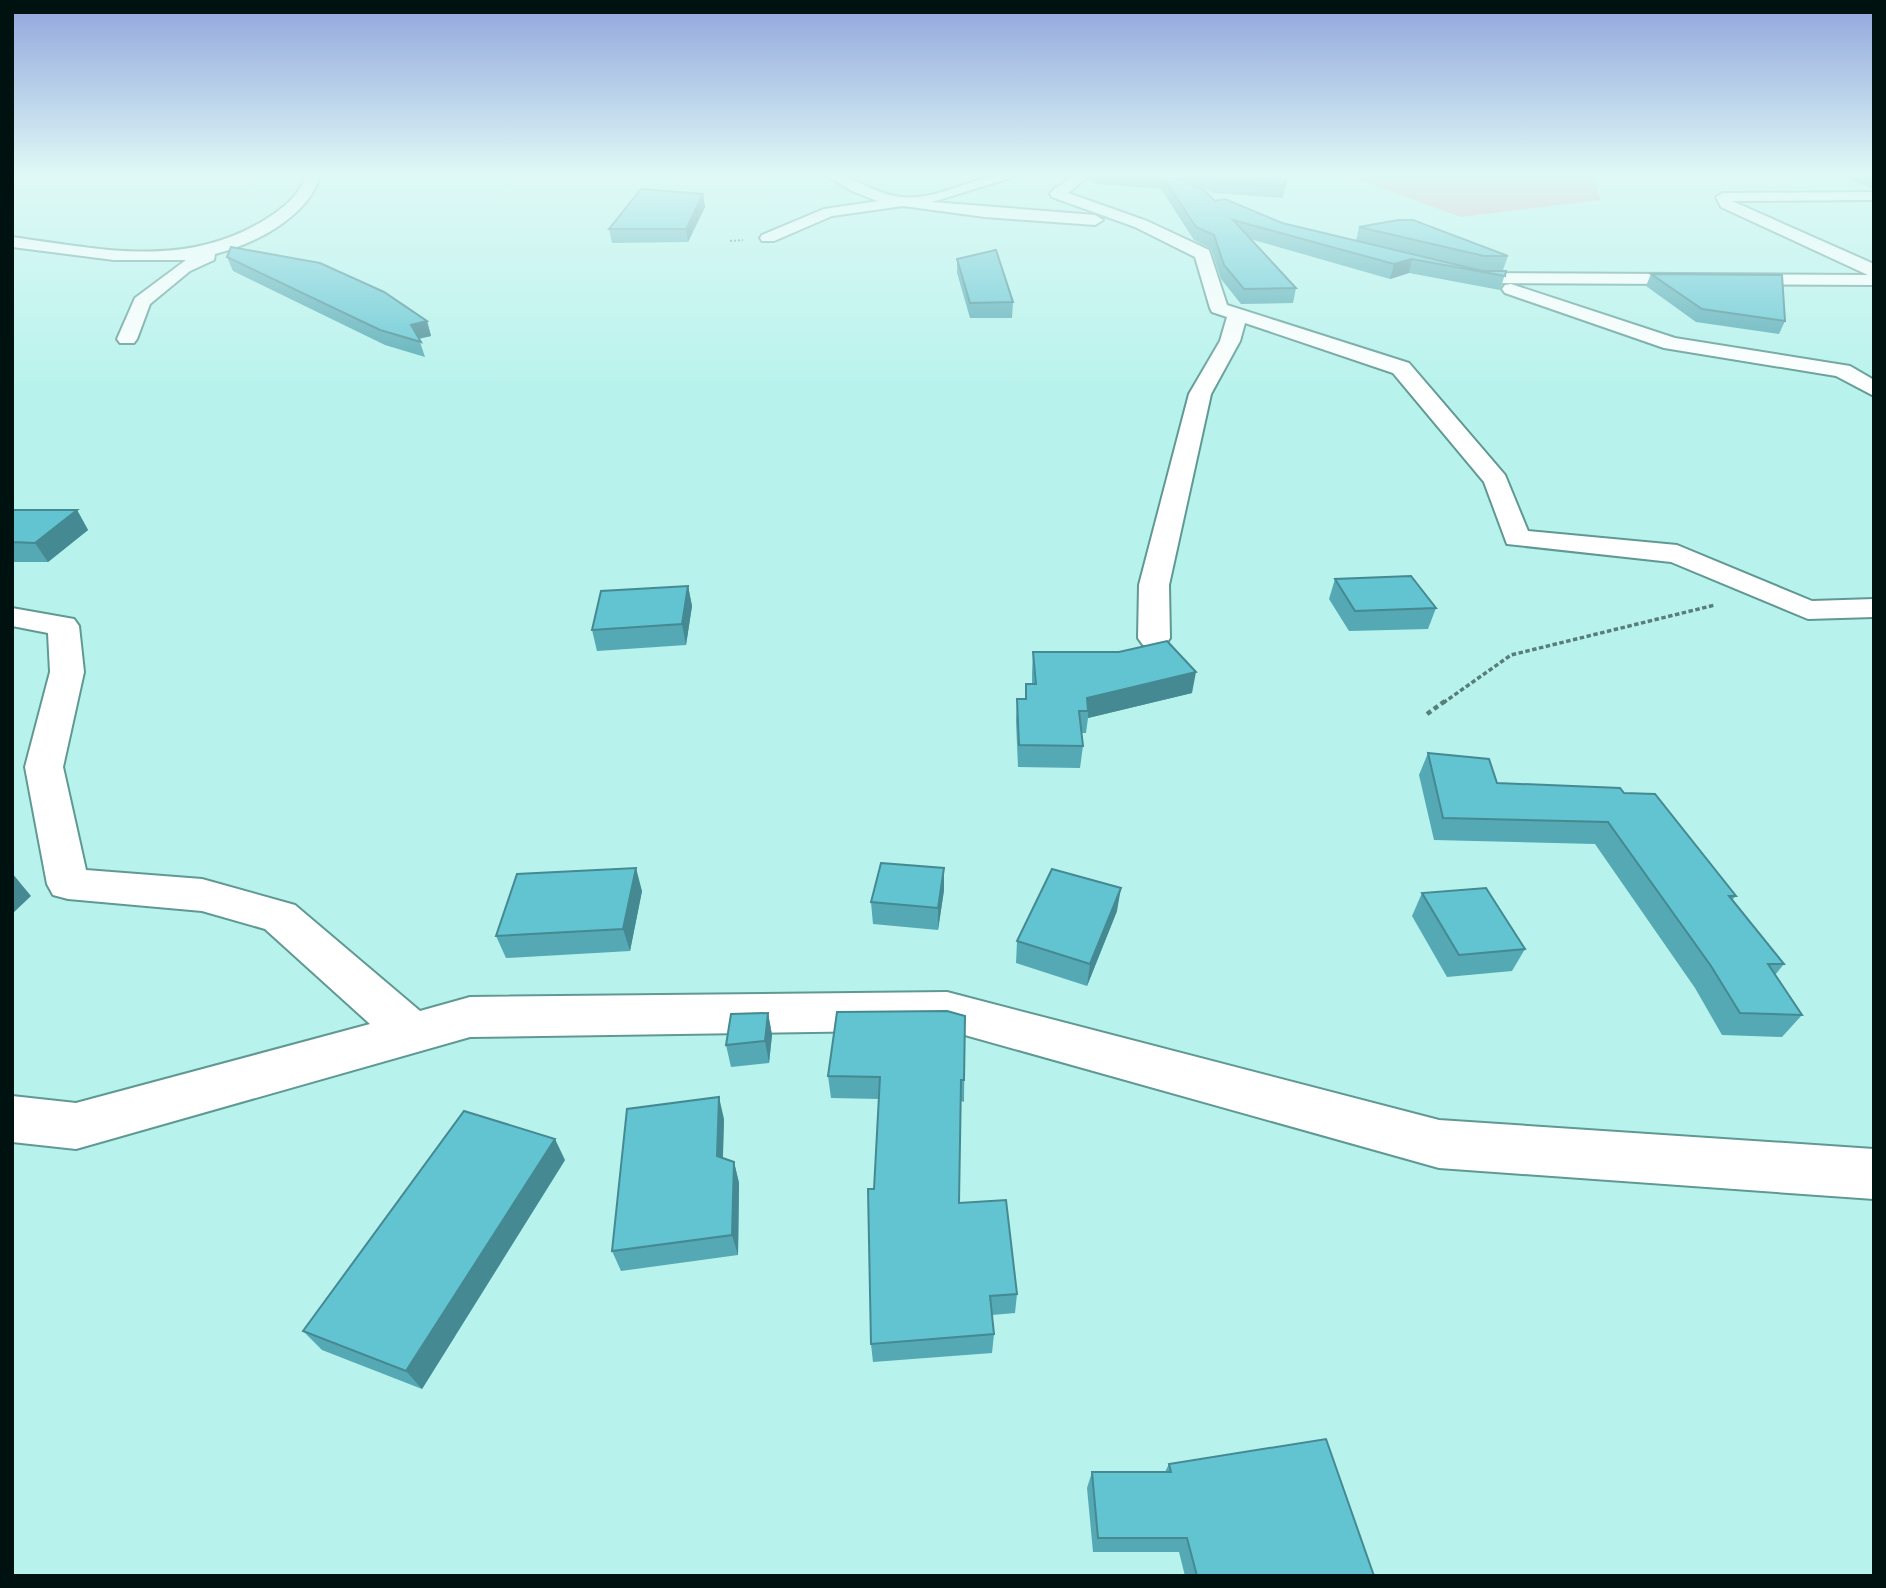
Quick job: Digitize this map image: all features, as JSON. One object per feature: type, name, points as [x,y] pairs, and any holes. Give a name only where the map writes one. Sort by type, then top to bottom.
[{"type":"street","points":[[57,249],[106,257],[164,257],[209,249]]},
{"type":"street","points":[[127,339],[142,302],[184,267],[223,249]]},
{"type":"street","points":[[1193,249],[1203,254],[1219,308],[1402,368],[1496,480],[1517,538],[1677,554],[1808,610],[1874,608]]},
{"type":"street","points":[[1826,249],[1874,271]]},
{"type":"street","points":[[1440,268],[1479,278],[1671,344],[1842,371],[1874,389]]},
{"type":"street","points":[[1479,278],[1874,280]]},
{"type":"street","points":[[1154,638],[1154,585],[1200,394],[1230,341],[1237,314]]},
{"type":"street","points":[[12,617],[63,625],[67,672],[44,767],[68,884],[202,895],[280,917],[413,1033]]},
{"type":"street","points":[[12,1118],[76,1126],[470,1017],[947,1011],[1439,1144],[1874,1174]]},
{"type":"path","points":[[1427,714],[1511,655],[1767,592]]},
{"type":"building","points":[[230,249],[243,249],[320,263],[384,292],[427,321],[411,325],[421,342],[380,330],[227,257]]},
{"type":"building","points":[[1219,249],[1260,249],[1296,288],[1244,289],[1224,265]]},
{"type":"building","points":[[1340,249],[1391,249],[1483,271],[1506,271],[1505,276],[1412,259],[1394,264]]},
{"type":"building","points":[[1454,249],[1490,249],[1508,256],[1484,256]]},
{"type":"building","points":[[996,250],[1013,302],[970,303],[957,259]]},
{"type":"building","points":[[1651,274],[1782,275],[1785,321],[1702,309]]},
{"type":"building","points":[[12,510],[77,510],[35,543],[12,542]]},
{"type":"building","points":[[1411,576],[1436,608],[1355,611],[1335,579]]},
{"type":"building","points":[[688,586],[682,624],[592,630],[601,591]]},
{"type":"building","points":[[1167,641],[1196,672],[1087,698],[1088,711],[1079,711],[1083,746],[1019,745],[1017,699],[1026,699],[1026,684],[1036,684],[1033,652],[1119,652]]},
{"type":"building","points":[[1428,753],[1489,759],[1497,783],[1620,788],[1624,793],[1655,794],[1736,896],[1729,896],[1784,964],[1768,964],[1802,1015],[1740,1013],[1711,966],[1608,822],[1443,818]]},
{"type":"building","points":[[881,863],[944,868],[938,908],[871,902]]},
{"type":"building","points":[[636,868],[623,929],[496,936],[517,874]]},
{"type":"building","points":[[1052,869],[1121,888],[1090,964],[1017,941]]},
{"type":"building","points":[[1486,888],[1525,949],[1459,955],[1422,893]]},
{"type":"building","points":[[947,1011],[965,1016],[959,1203],[1006,1200],[1017,1294],[990,1296],[994,1334],[871,1344],[868,1189],[874,1189],[880,1077],[828,1076],[837,1012]]},
{"type":"building","points":[[768,1013],[765,1041],[726,1045],[731,1014]]},
{"type":"building","points":[[719,1097],[717,1156],[734,1162],[732,1235],[612,1251],[627,1109]]},
{"type":"building","points":[[464,1111],[555,1139],[406,1371],[303,1331]]},
{"type":"building","points":[[1326,1439],[1374,1576],[1197,1576],[1187,1538],[1098,1538],[1092,1472],[1171,1472],[1169,1464]]}]
